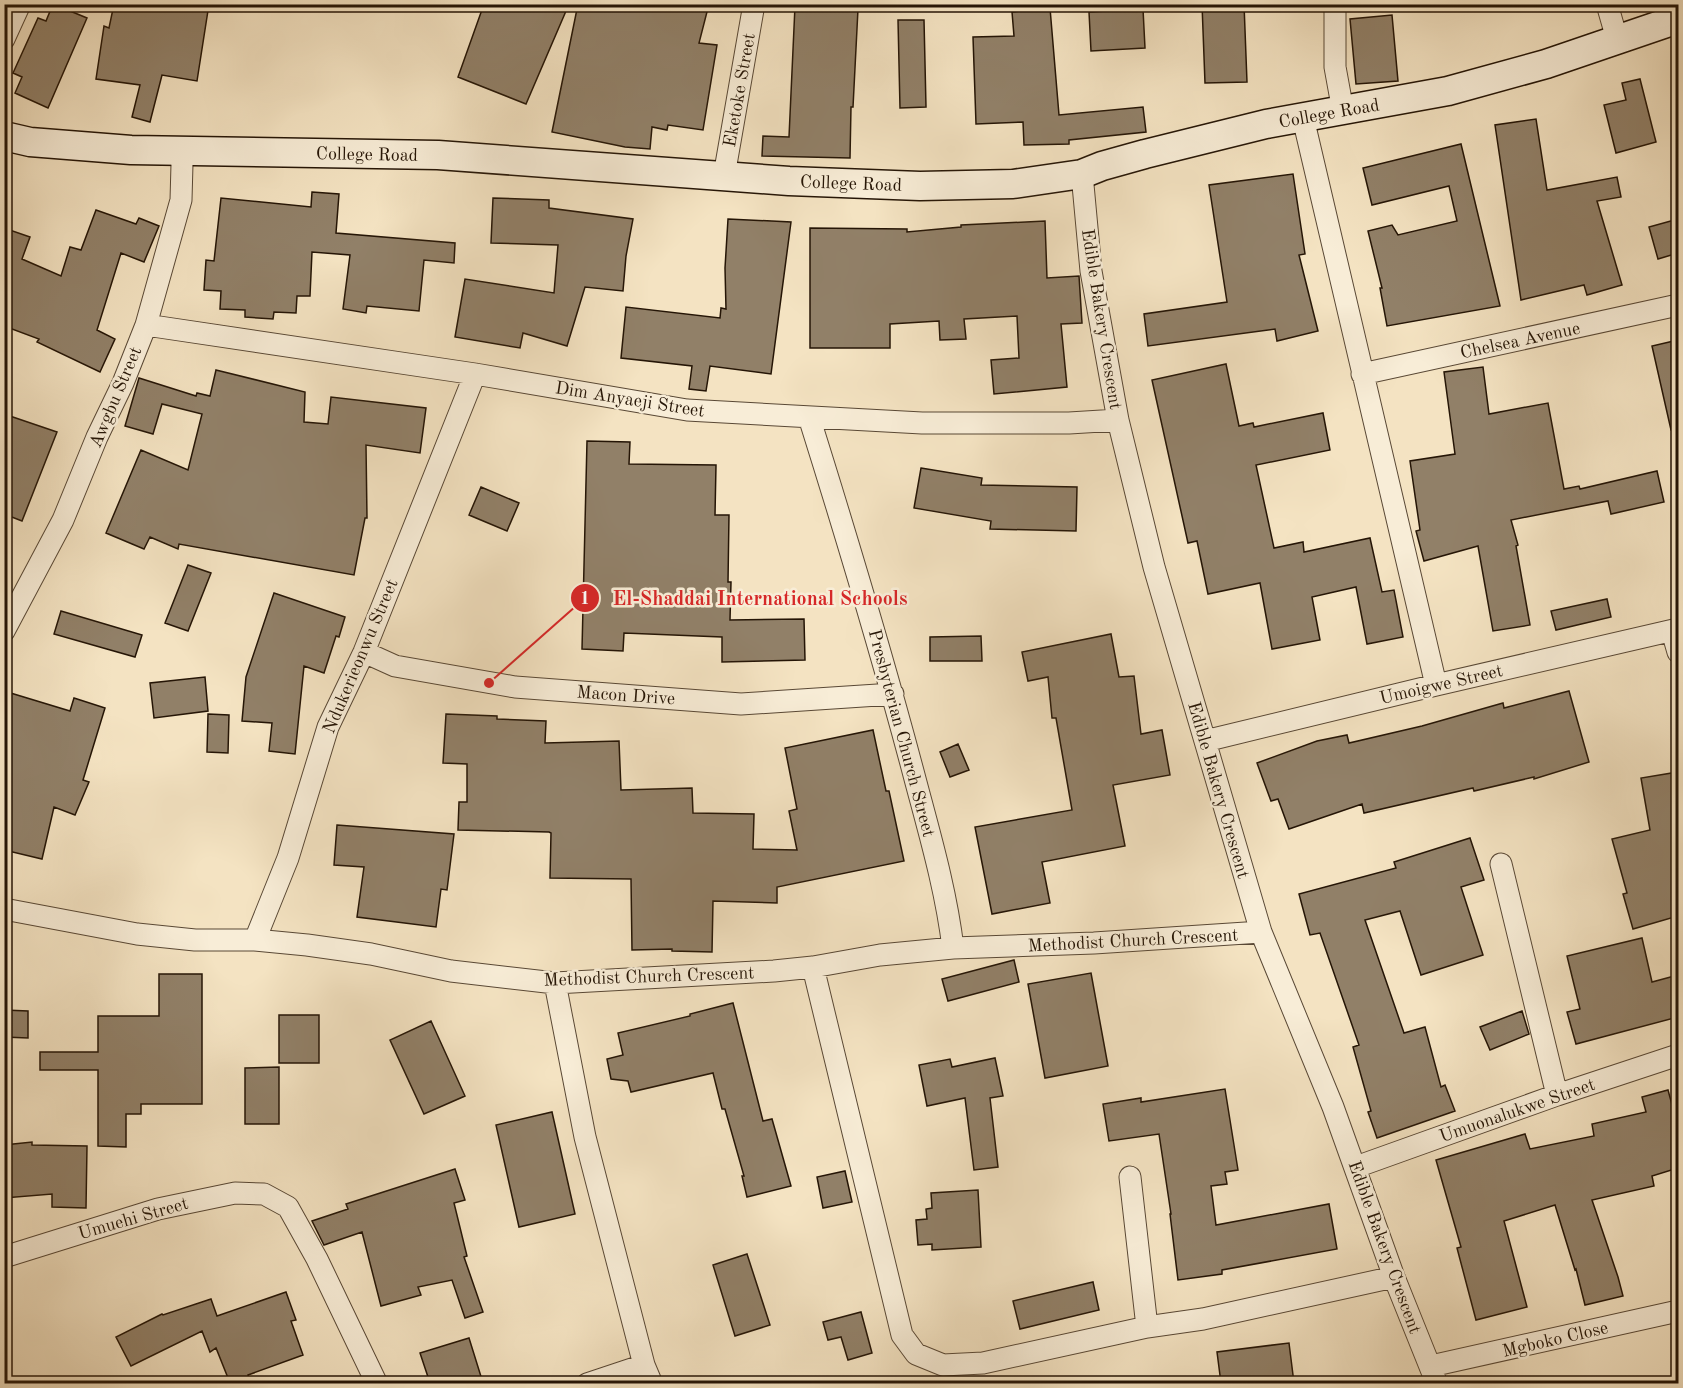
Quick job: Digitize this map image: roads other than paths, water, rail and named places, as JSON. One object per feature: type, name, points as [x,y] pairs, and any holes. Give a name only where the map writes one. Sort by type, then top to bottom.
[{"type":"main road","name":"College Road","points":[[4,136],[30,142],[131,150],[438,155],[724,176],[920,186],[1013,184],[1082,174],[1102,166],[1266,124],[1448,91],[1546,64],[1678,19]]},
{"type":"street","points":[[4,39],[20,4]]},
{"type":"street","name":"Eketoke Street","points":[[724,176],[754,4]]},
{"type":"street","points":[[1335,4],[1335,67],[1343,111]]},
{"type":"street","points":[[1607,4],[1617,39]]},
{"type":"street","points":[[1303,118],[1436,684]]},
{"type":"street","name":"Awgbu Street","points":[[4,631],[63,520],[146,325],[181,200],[182,164],[179,151]]},
{"type":"street","name":"Edible Bakery Crescent","points":[[1082,174],[1091,271],[1118,420],[1154,567],[1204,741],[1261,932],[1356,1167],[1394,1277],[1434,1375]]},
{"type":"street","name":"Chelsea Avenue","points":[[1362,374],[1678,306]]},
{"type":"street","name":"Dim Anyaeji Street","points":[[146,325],[475,374],[687,411],[922,423],[1069,423],[1118,420]]},
{"type":"street","name":"Ndukerieonwu Street","points":[[255,940],[288,858],[328,728],[364,652],[475,374]]},
{"type":"street","name":"Presbyterian Church Street","points":[[809,417],[893,694],[935,850],[950,917],[953,948]]},
{"type":"street","points":[[1675,630],[1678,652]]},
{"type":"street","name":"Umoigwe Street","points":[[1204,741],[1436,684],[1675,630]]},
{"type":"street","name":"Macon Drive","points":[[364,652],[395,666],[527,688],[741,704],[893,694]]},
{"type":"street","points":[[1501,864],[1557,1095]]},
{"type":"street","name":"Methodist Church Crescent","points":[[4,909],[137,934],[195,940],[255,940],[307,945],[371,954],[450,971],[555,983],[774,971],[813,967],[880,955],[953,948],[1094,944],[1261,932]]},
{"type":"street","points":[[813,967],[902,1335],[916,1354],[943,1365],[983,1363],[1147,1327],[1203,1319],[1394,1277]]},
{"type":"street","points":[[555,983],[585,1137],[648,1374],[587,1383]]},
{"type":"street","name":"Umuonalukwe Street","points":[[1356,1167],[1557,1095],[1678,1055]]},
{"type":"street","points":[[1130,1177],[1147,1327]]},
{"type":"street","name":"Umuehi Street","points":[[4,1257],[158,1209],[235,1193],[264,1194],[288,1207],[327,1280],[377,1383]]},
{"type":"street","name":"Mgboko Close","points":[[1434,1375],[1678,1311]]},
{"type":"place","name":"El-Shaddai International Schools","points":[[489,683]]}]
